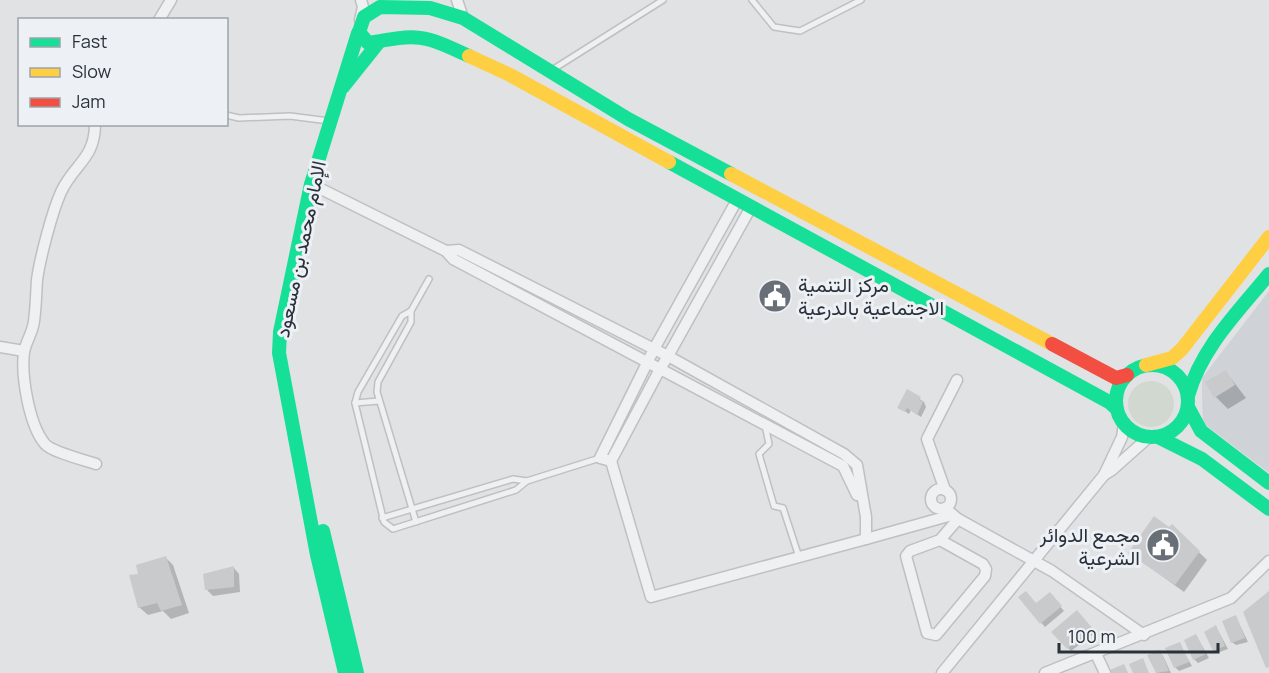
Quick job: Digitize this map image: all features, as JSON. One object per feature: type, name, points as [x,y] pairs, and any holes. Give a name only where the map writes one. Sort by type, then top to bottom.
[{"type":"main road","points":[[1117,409],[1109,402],[510,75],[430,38],[409,36],[368,43],[359,32],[364,17],[377,4],[425,10],[434,4],[463,18],[628,119],[1116,378],[1146,365],[1172,358],[1182,349],[1269,237]]},
{"type":"main road","name":"الإمام محمد بن مسعود","points":[[305,480],[279,353],[280,332],[311,184],[341,90],[343,74],[358,33]]},
{"type":"main road","name":"الإمام محمد بن مسعود","points":[[341,90],[379,42]]},
{"type":"main road","points":[[510,75],[521,53]]},
{"type":"main road","points":[[620,135],[628,119]]},
{"type":"main road","points":[[1154,437],[1178,427],[1188,401],[1190,382],[1201,361],[1269,274]]},
{"type":"main road","points":[[1146,365],[1158,365],[1178,375],[1185,385],[1188,401],[1201,431],[1269,483]]},
{"type":"main road","points":[[1127,375],[1116,394],[1117,409],[1124,424],[1134,432],[1172,441],[1269,509]]},
{"type":"main road","points":[[305,480],[317,555],[345,673]]},
{"type":"main road","points":[[305,480],[317,509],[357,673]]},
{"type":"street","points":[[160,18],[171,0]]},
{"type":"street","points":[[358,33],[363,7],[361,0]]},
{"type":"street","points":[[457,0],[463,18]]},
{"type":"street","points":[[95,126],[95,141],[90,153],[68,179],[61,193],[37,279],[34,324],[24,351],[24,385],[37,431],[47,446],[96,464]]},
{"type":"street","points":[[311,184],[446,251],[453,259],[843,466],[866,517]]},
{"type":"street","points":[[737,200],[654,349],[605,459],[651,597],[952,514]]},
{"type":"street","points":[[605,459],[668,356],[751,207]]},
{"type":"street","points":[[446,251],[459,250],[668,356],[844,454],[857,465],[866,517],[866,539]]},
{"type":"street","points":[[0,347],[24,351]]},
{"type":"street","points":[[940,540],[983,564],[986,569],[985,576],[936,635],[931,636],[927,633],[906,556],[910,551],[940,540],[952,514],[951,497],[945,490],[927,439],[957,380]]},
{"type":"street","points":[[958,673],[945,669],[1104,475],[1122,437],[1124,424]]},
{"type":"street","points":[[1104,475],[1154,437]]},
{"type":"street","points":[[945,490],[935,491],[931,499],[936,507],[1052,571],[1144,635]]},
{"type":"street","points":[[1045,673],[1232,598],[1269,561]]},
{"type":"street","points":[[1096,654],[1105,673]]},
{"type":"lane","points":[[551,71],[663,0]]},
{"type":"lane","points":[[752,0],[774,27],[800,31],[861,0]]},
{"type":"lane","points":[[228,115],[239,118],[291,116],[331,122]]},
{"type":"lane","points":[[416,522],[379,401],[378,382],[411,322],[411,311],[429,279]]},
{"type":"lane","points":[[411,311],[402,316],[358,392],[355,403],[382,518],[386,526],[393,529],[416,522],[516,490],[527,481],[605,459]]},
{"type":"lane","points":[[355,403],[379,401]]},
{"type":"lane","points":[[765,423],[769,444],[759,454],[774,506],[783,508],[799,557]]},
{"type":"lane","points":[[382,518],[513,479],[527,481]]},
{"type":"shaded area","points":[[1269,291],[1269,473],[1203,423],[1202,378]]},
{"type":"shaded area","points":[[1151,381],[1167,388],[1174,404],[1167,420],[1151,427],[1135,420],[1128,404],[1135,388]]},
{"type":"building","points":[[1226,370],[1235,385],[1214,398],[1205,382]]},
{"type":"building","points":[[907,389],[921,397],[919,400],[923,402],[917,415],[907,408],[905,412],[897,408]]},
{"type":"building","name":"مجمع الدوائر الشرعية","points":[[1154,516],[1169,527],[1172,524],[1200,551],[1175,585],[1128,553]]},
{"type":"building","points":[[166,556],[182,605],[161,611],[157,603],[138,608],[129,575],[138,574],[136,565]]},
{"type":"building","points":[[234,566],[234,587],[205,590],[203,574]]},
{"type":"building","points":[[1026,591],[1036,603],[1050,592],[1062,606],[1040,624],[1018,597]]},
{"type":"building","points":[[1269,591],[1269,667],[1266,668],[1243,612]]},
{"type":"building","points":[[1077,610],[1093,629],[1067,649],[1051,632]]},
{"type":"building","points":[[1236,615],[1245,638],[1231,643],[1222,621]]},
{"type":"building","points":[[1216,625],[1225,646],[1213,651],[1204,632]]},
{"type":"building","points":[[1196,634],[1206,654],[1193,660],[1184,640]]},
{"type":"building","points":[[1180,642],[1189,662],[1174,668],[1165,648]]},
{"type":"building","points":[[1160,650],[1169,671],[1156,673],[1147,655]]},
{"type":"building","points":[[1143,658],[1149,673],[1133,673],[1129,664]]},
{"type":"building","points":[[1124,664],[1128,673],[1112,673],[1110,670]]},
{"type":"traffic: fast","points":[[469,56],[441,43],[420,38],[399,38],[368,43],[359,32],[364,17],[380,7],[430,8],[463,18],[628,119],[731,174]]},
{"type":"traffic: fast","points":[[345,673],[317,555],[279,353],[280,332],[311,184],[358,33]]},
{"type":"traffic: fast","points":[[343,87],[379,42]]},
{"type":"traffic: fast","points":[[669,162],[1109,402],[1117,409]]},
{"type":"traffic: fast","points":[[1188,396],[1211,346],[1269,274]]},
{"type":"traffic: fast","points":[[1145,365],[1159,365],[1178,375],[1188,394],[1188,401],[1188,408],[1178,427],[1159,437],[1145,437],[1126,427],[1116,408],[1116,394],[1126,375],[1145,365]]},
{"type":"traffic: fast","points":[[1188,407],[1201,431],[1269,483]]},
{"type":"traffic: fast","points":[[1158,437],[1202,459],[1269,509]]},
{"type":"traffic: fast","points":[[323,531],[357,673]]},
{"type":"traffic: slow","points":[[469,56],[510,75],[669,162]]},
{"type":"traffic: slow","points":[[731,174],[1052,344]]},
{"type":"traffic: slow","points":[[1146,365],[1172,358],[1182,349],[1269,237]]},
{"type":"traffic: jam","points":[[1052,344],[1116,378],[1127,375]]},
{"type":"place","name":"مركز التنمية الاجتماعية بالدرعية","points":[[775,296]]},
{"type":"place","name":"مجمع الدوائر الشرعية","points":[[1163,545]]}]
